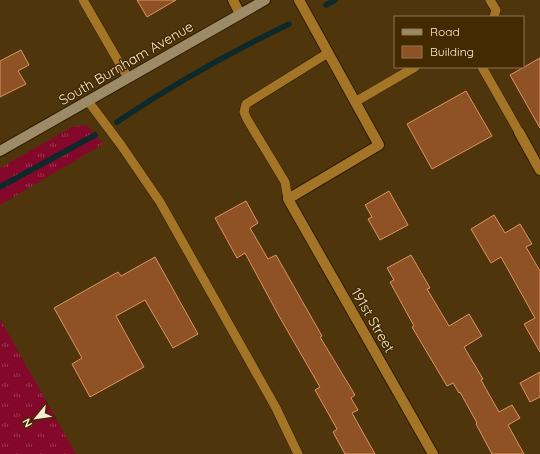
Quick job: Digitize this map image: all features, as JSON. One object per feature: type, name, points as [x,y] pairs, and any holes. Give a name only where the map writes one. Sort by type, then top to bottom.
[{"type":"main road","name":"South Burnham Avenue","points":[[0,151],[265,0]]},
{"type":"street","points":[[233,0],[240,14]]},
{"type":"street","points":[[288,199],[379,146],[299,0]]},
{"type":"street","points":[[519,132],[540,170]]},
{"type":"street","name":"191st Street","points":[[288,199],[433,454]]},
{"type":"lane","points":[[83,0],[128,78]]},
{"type":"lane","points":[[490,0],[496,10],[494,16]]},
{"type":"lane","points":[[288,199],[284,182],[247,119],[244,112],[246,104],[328,53]]},
{"type":"lane","points":[[355,102],[413,68]]},
{"type":"lane","points":[[483,68],[519,132]]},
{"type":"lane","points":[[88,101],[160,202],[276,408],[298,454]]},
{"type":"green space","points":[[87,125],[103,144],[0,205],[0,168],[72,127]]},
{"type":"green space","points":[[0,319],[76,454],[0,454]]},
{"type":"building","points":[[137,0],[176,0],[147,17]]},
{"type":"building","points":[[21,50],[29,65],[18,71],[26,84],[0,97],[0,61]]},
{"type":"building","points":[[540,58],[540,128],[510,75]]},
{"type":"building","points":[[466,91],[492,136],[432,169],[407,124]]},
{"type":"building","points":[[389,191],[408,225],[380,240],[368,219],[372,217],[365,205]]},
{"type":"building","points":[[246,201],[258,223],[250,228],[268,259],[276,255],[322,336],[320,337],[355,395],[351,398],[358,410],[352,413],[375,454],[345,454],[333,432],[337,429],[315,390],[320,387],[245,253],[237,258],[215,218]]},
{"type":"building","points":[[494,215],[505,233],[520,224],[532,244],[526,247],[540,271],[540,352],[524,324],[535,318],[501,257],[491,263],[471,229]]},
{"type":"building","points":[[411,255],[430,288],[427,289],[449,326],[469,314],[482,336],[464,347],[483,379],[481,380],[499,412],[512,405],[520,418],[508,425],[524,454],[492,454],[460,392],[459,393],[453,383],[447,386],[412,327],[414,326],[390,282],[394,280],[387,268]]},
{"type":"building","points":[[155,257],[198,334],[173,348],[145,300],[116,316],[144,367],[90,397],[72,364],[82,358],[54,308],[118,272],[121,276]]},
{"type":"building","points":[[540,372],[540,397],[530,402],[520,383]]},
{"type":"waterway","points":[[326,5],[335,0]]},
{"type":"waterway","points":[[117,122],[201,70],[289,24]]},
{"type":"waterway","points":[[0,187],[95,135]]}]
